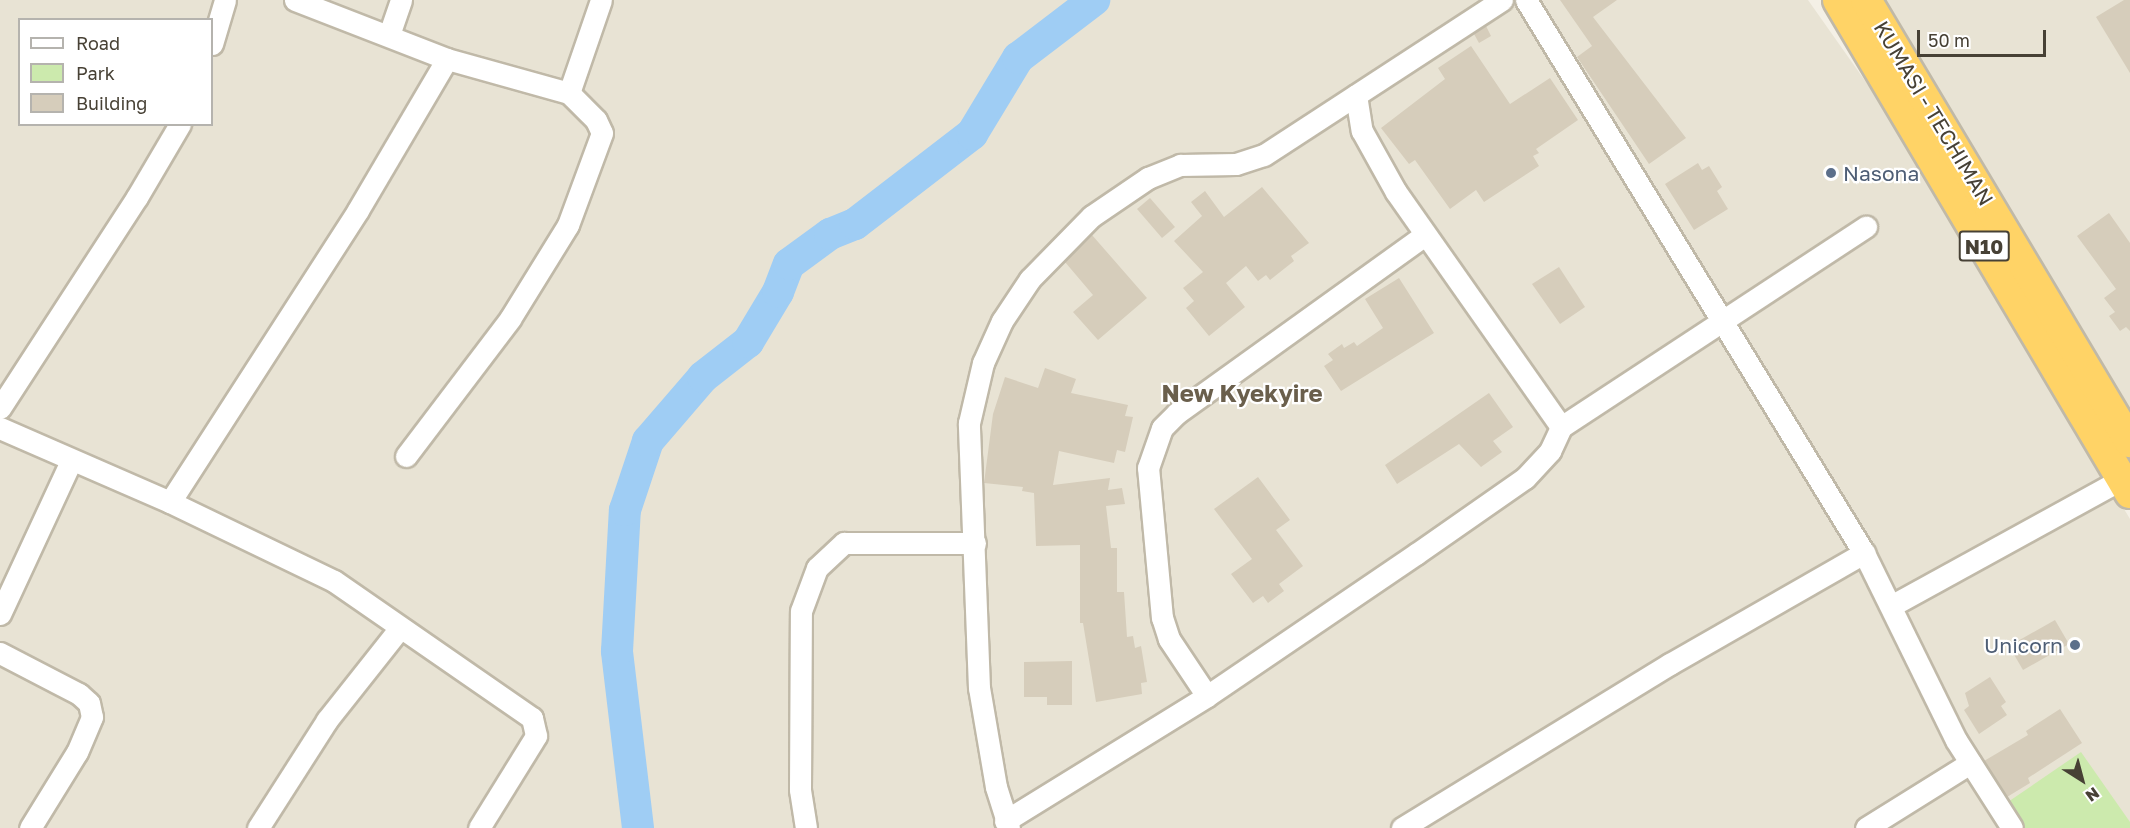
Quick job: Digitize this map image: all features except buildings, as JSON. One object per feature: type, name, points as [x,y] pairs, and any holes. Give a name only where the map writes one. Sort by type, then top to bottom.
[{"type":"highway","name":"N10","points":[[1838,0],[2126,486]]},
{"type":"highway","name":"KUMASI - TECHIMAN","points":[[1866,0],[2130,442]]},
{"type":"street","points":[[213,41],[225,0]]},
{"type":"street","points":[[295,0],[447,58],[570,93],[596,120],[602,133],[568,225],[510,320],[406,456]]},
{"type":"street","points":[[389,35],[401,0]]},
{"type":"street","points":[[570,93],[601,0]]},
{"type":"street","points":[[1502,0],[1264,155],[1236,164],[1180,165],[1148,178],[1092,216],[1030,279],[1002,321],[975,392],[969,423],[979,688],[1007,825],[1207,696],[1525,478],[1550,452],[1561,427],[1866,227]]},
{"type":"street","points":[[1526,0],[1720,324],[1864,553],[1970,763],[2012,828]]},
{"type":"street","points":[[170,502],[358,210],[447,58]]},
{"type":"street","points":[[1356,95],[1362,130],[1425,235],[1561,427]]},
{"type":"street","points":[[0,408],[137,197],[179,126]]},
{"type":"street","points":[[1207,696],[1169,639],[1161,618],[1148,468],[1162,428],[1177,413],[1425,235]]},
{"type":"street","points":[[0,428],[71,461],[170,502],[334,581],[523,711],[536,725],[536,736],[479,828]]},
{"type":"street","points":[[0,614],[71,461]]},
{"type":"street","points":[[1891,606],[2126,486]]},
{"type":"street","points":[[806,828],[800,789],[801,611],[818,568],[844,543],[975,543]]},
{"type":"street","points":[[1402,828],[1749,617],[1864,553]]},
{"type":"street","points":[[258,828],[327,720],[400,628]]},
{"type":"street","points":[[0,653],[79,694],[89,703],[92,717],[77,752],[30,828]]},
{"type":"street","points":[[1866,828],[1970,763]]},
{"type":"shaded area","points":[[0,0],[1808,0],[1887,112],[2130,519],[2130,828],[0,828]]},
{"type":"shaded area","points":[[1882,0],[2130,0],[2130,414]]},
{"type":"green space","points":[[2081,752],[2130,822],[2130,828],[2017,828],[2002,806]]},
{"type":"waterway","points":[[638,828],[617,651],[625,510],[648,441],[703,377],[748,342],[778,292],[789,264],[830,234],[855,224],[972,134],[1018,58],[1094,0]]},
{"type":"place","name":"Nasona","points":[[1831,173]]},
{"type":"place","name":"Unicorn","points":[[2075,645]]},
{"type":"district","name":"New Kyekyire","points":[[1242,393]]}]
